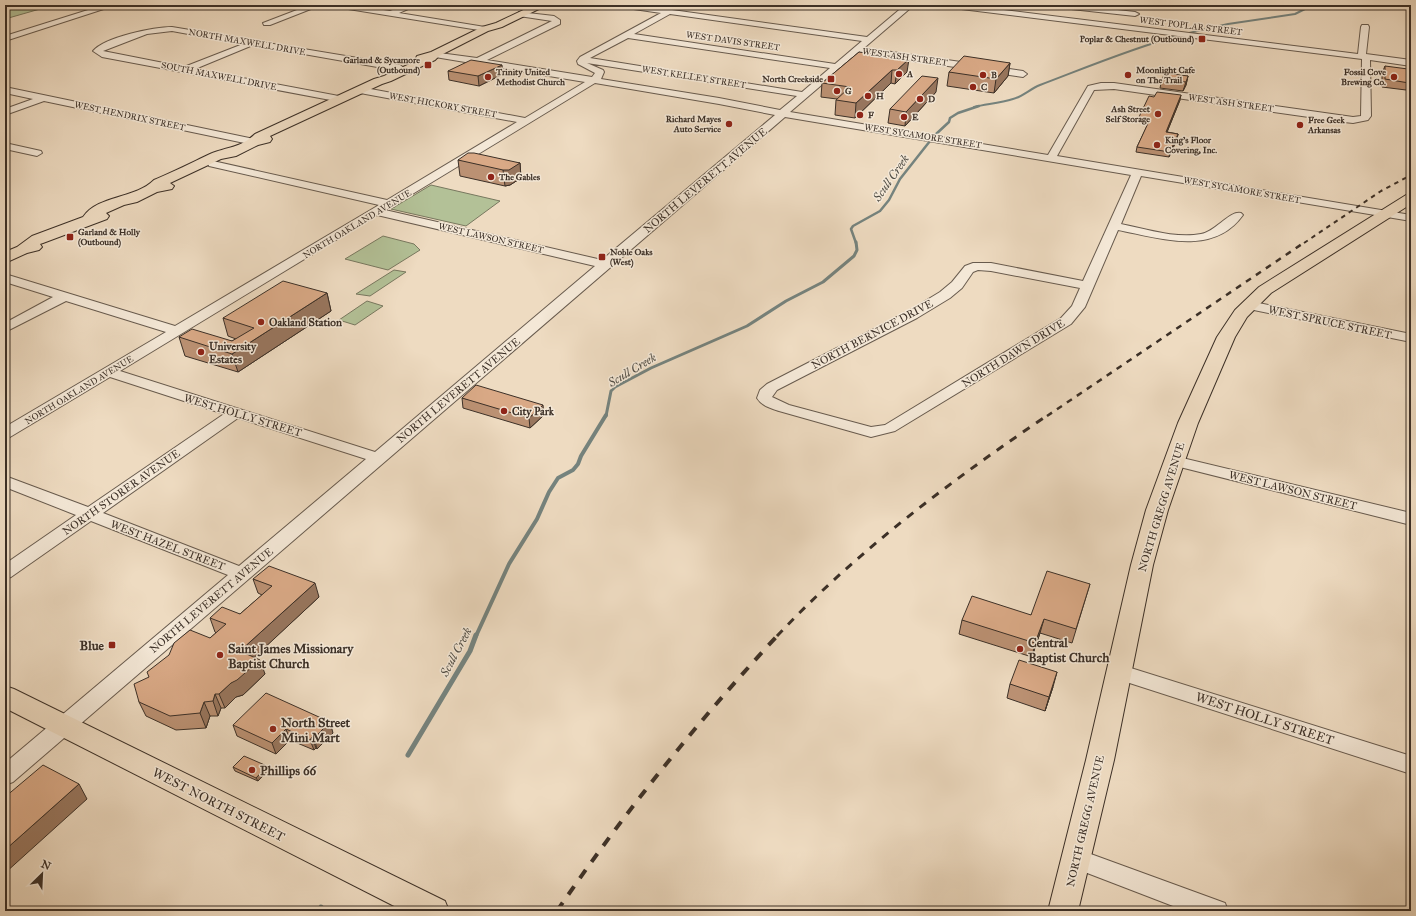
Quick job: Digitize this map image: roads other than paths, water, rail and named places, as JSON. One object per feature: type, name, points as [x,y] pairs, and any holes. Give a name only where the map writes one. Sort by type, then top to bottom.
[{"type":"main road","points":[[378,81],[379,78],[423,57],[435,54],[532,5]]},
{"type":"main road","points":[[485,29],[499,25],[542,5]]},
{"type":"main road","points":[[153,189],[159,183],[217,156],[231,153],[254,142],[268,139],[322,112],[323,108],[378,81],[387,79],[432,58],[435,54]]},
{"type":"main road","points":[[5,258],[58,237],[65,230],[89,219],[102,216],[130,203],[132,199],[153,189],[168,186],[227,158],[231,153]]},
{"type":"main road","name":"NORTH GREGG AVENUE","points":[[1063,911],[1077,859],[1142,565],[1157,510],[1188,423],[1226,337],[1233,324],[1249,305],[1266,290],[1411,198]]},
{"type":"main road","name":"WEST NORTH STREET","points":[[5,696],[434,911]]},
{"type":"street","points":[[5,39],[112,5]]},
{"type":"street","points":[[267,23],[317,5]]},
{"type":"street","points":[[336,5],[485,29]]},
{"type":"street","points":[[390,14],[413,5]]},
{"type":"street","points":[[620,5],[870,40]]},
{"type":"street","points":[[897,5],[909,6]]},
{"type":"street","name":"WEST POPLAR STREET","points":[[945,5],[1411,63]]},
{"type":"street","points":[[1053,5],[1136,12],[1126,27]]},
{"type":"street","name":"NORTH LEVERETT AVENUE","points":[[5,776],[909,6]]},
{"type":"street","points":[[594,80],[600,72],[582,64],[581,61],[583,59],[668,12]]},
{"type":"street","points":[[479,62],[557,22],[554,18],[522,14]]},
{"type":"street","points":[[1365,27],[1362,55],[1366,57]]},
{"type":"street","name":"NORTH MAXWELL DRIVE","points":[[97,51],[103,47],[145,32],[165,28],[400,68]]},
{"type":"street","name":"WEST DAVIS STREET","points":[[626,35],[838,66]]},
{"type":"street","points":[[184,70],[252,43]]},
{"type":"street","name":"WEST ASH STREET","points":[[858,50],[1023,74]]},
{"type":"street","name":"SOUTH MAXWELL DRIVE","points":[[97,51],[102,54],[341,99]]},
{"type":"street","name":"WEST SYCAMORE STREET","points":[[435,54],[1411,218]]},
{"type":"street","name":"WEST ASH STREET","points":[[1051,158],[1091,88],[1101,86],[1344,119],[1360,119],[1366,116],[1366,57]]},
{"type":"street","name":"WEST KELLEY STREET","points":[[583,59],[805,95]]},
{"type":"street","name":"NORTH OAKLAND AVENUE","points":[[5,434],[391,204],[594,80]]},
{"type":"street","name":"WEST HENDRIX STREET","points":[[5,90],[254,142]]},
{"type":"street","name":"WEST HICKORY STREET","points":[[360,90],[527,120]]},
{"type":"street","points":[[5,112],[43,98]]},
{"type":"street","points":[[5,146],[37,153]]},
{"type":"street","points":[[213,164],[391,204]]},
{"type":"street","name":"NORTH DAWN DRIVE","points":[[880,432],[890,428],[1066,321],[1078,307],[1138,172]]},
{"type":"street","name":"WEST LAWSON STREET","points":[[377,212],[606,265]]},
{"type":"street","points":[[1114,226],[1167,235],[1201,238],[1209,236],[1226,226],[1237,215]]},
{"type":"street","name":"NORTH BERNICE DRIVE","points":[[880,432],[871,432],[771,404],[764,398],[765,393],[772,387],[905,318],[945,295],[957,285],[969,269],[977,266],[991,267],[1088,286]]},
{"type":"street","points":[[5,278],[178,331]]},
{"type":"street","points":[[5,328],[63,297]]},
{"type":"street","name":"WEST SPRUCE STREET","points":[[1249,305],[1411,338]]},
{"type":"street","name":"WEST HOLLY STREET","points":[[109,372],[378,458]]},
{"type":"street","name":"NORTH STORER AVENUE","points":[[5,573],[237,412]]},
{"type":"street","name":"WEST LAWSON STREET","points":[[1174,461],[1411,519]]},
{"type":"street","name":"WEST HAZEL STREET","points":[[5,481],[242,574]]},
{"type":"street","name":"WEST HOLLY STREET","points":[[1118,672],[1411,765]]},
{"type":"street","points":[[1077,859],[1216,911]]},
{"type":"waterway","name":"Scull Creek","points":[[1189,33],[1228,24],[1295,14],[1313,5]]},
{"type":"waterway","name":"Scull Creek","points":[[978,106],[1016,98],[1040,85],[1125,53],[1177,36]]},
{"type":"waterway","name":"Scull Creek","points":[[935,135],[949,122],[950,118],[958,113],[978,106]]},
{"type":"waterway","name":"Scull Creek","points":[[974,107],[978,106]]},
{"type":"waterway","name":"Scull Creek","points":[[856,243],[851,229],[853,226],[880,211],[889,200],[900,179],[930,141]]},
{"type":"waterway","name":"Scull Creek","points":[[606,416],[611,391],[615,387],[651,368],[747,326],[786,301],[823,282],[854,256],[857,250],[856,242]]},
{"type":"waterway","name":"Scull Creek","points":[[476,636],[509,564],[537,519],[549,492],[558,478],[573,470],[578,464],[581,456],[606,415]]},
{"type":"waterway","name":"Scull Creek","points":[[408,755],[470,651],[476,635]]},
{"type":"waterway","name":"Scull Creek","points":[[319,911],[321,907]]},
{"type":"railway","points":[[1304,243],[1381,191],[1411,175]]},
{"type":"railway","points":[[1047,416],[1305,242]]},
{"type":"railway","points":[[778,635],[840,575],[906,518],[976,465],[1048,415]]},
{"type":"railway","points":[[557,911],[608,839],[662,769],[719,701],[778,635]]},
{"type":"place","name":"Poplar & Chestnut (Outbound)","points":[[1202,39]]},
{"type":"place","name":"Garland & Sycamore (Outbound)","points":[[428,65]]},
{"type":"place","name":"A","points":[[899,74]]},
{"type":"place","name":"B","points":[[983,75]]},
{"type":"place","name":"Moonlight Cafe on The Trail","points":[[1128,75]]},
{"type":"place","name":"Trinity United Methodist Church","points":[[488,77]]},
{"type":"place","name":"Fossil Cove Brewing Co.","points":[[1394,77]]},
{"type":"place","name":"North Creekside","points":[[831,79]]},
{"type":"place","name":"C","points":[[973,87]]},
{"type":"place","name":"G","points":[[837,91]]},
{"type":"place","name":"H","points":[[868,96]]},
{"type":"place","name":"D","points":[[920,99]]},
{"type":"place","name":"Ash Street Self Storage","points":[[1158,114]]},
{"type":"place","name":"F","points":[[860,115]]},
{"type":"place","name":"E","points":[[904,117]]},
{"type":"place","name":"Richard Mayes Auto Service","points":[[729,124]]},
{"type":"place","name":"Free Geek Arkansas","points":[[1300,125]]},
{"type":"place","name":"King's Floor Covering, Inc.","points":[[1157,145]]},
{"type":"place","name":"The Gables","points":[[491,177]]},
{"type":"place","name":"Garland & Holly (Outbound)","points":[[70,237]]},
{"type":"place","name":"Noble Oaks (West)","points":[[602,257]]},
{"type":"place","name":"Oakland Station","points":[[261,322]]},
{"type":"place","name":"University Estates","points":[[201,352]]},
{"type":"place","name":"City Park","points":[[504,411]]},
{"type":"place","name":"Blue","points":[[112,645]]},
{"type":"place","name":"Central Baptist Church","points":[[1020,649]]},
{"type":"place","name":"Saint James Missionary Baptist Church","points":[[220,655]]},
{"type":"place","name":"North Street Mini Mart","points":[[273,729]]},
{"type":"place","name":"Phillips 66","points":[[252,770]]}]
